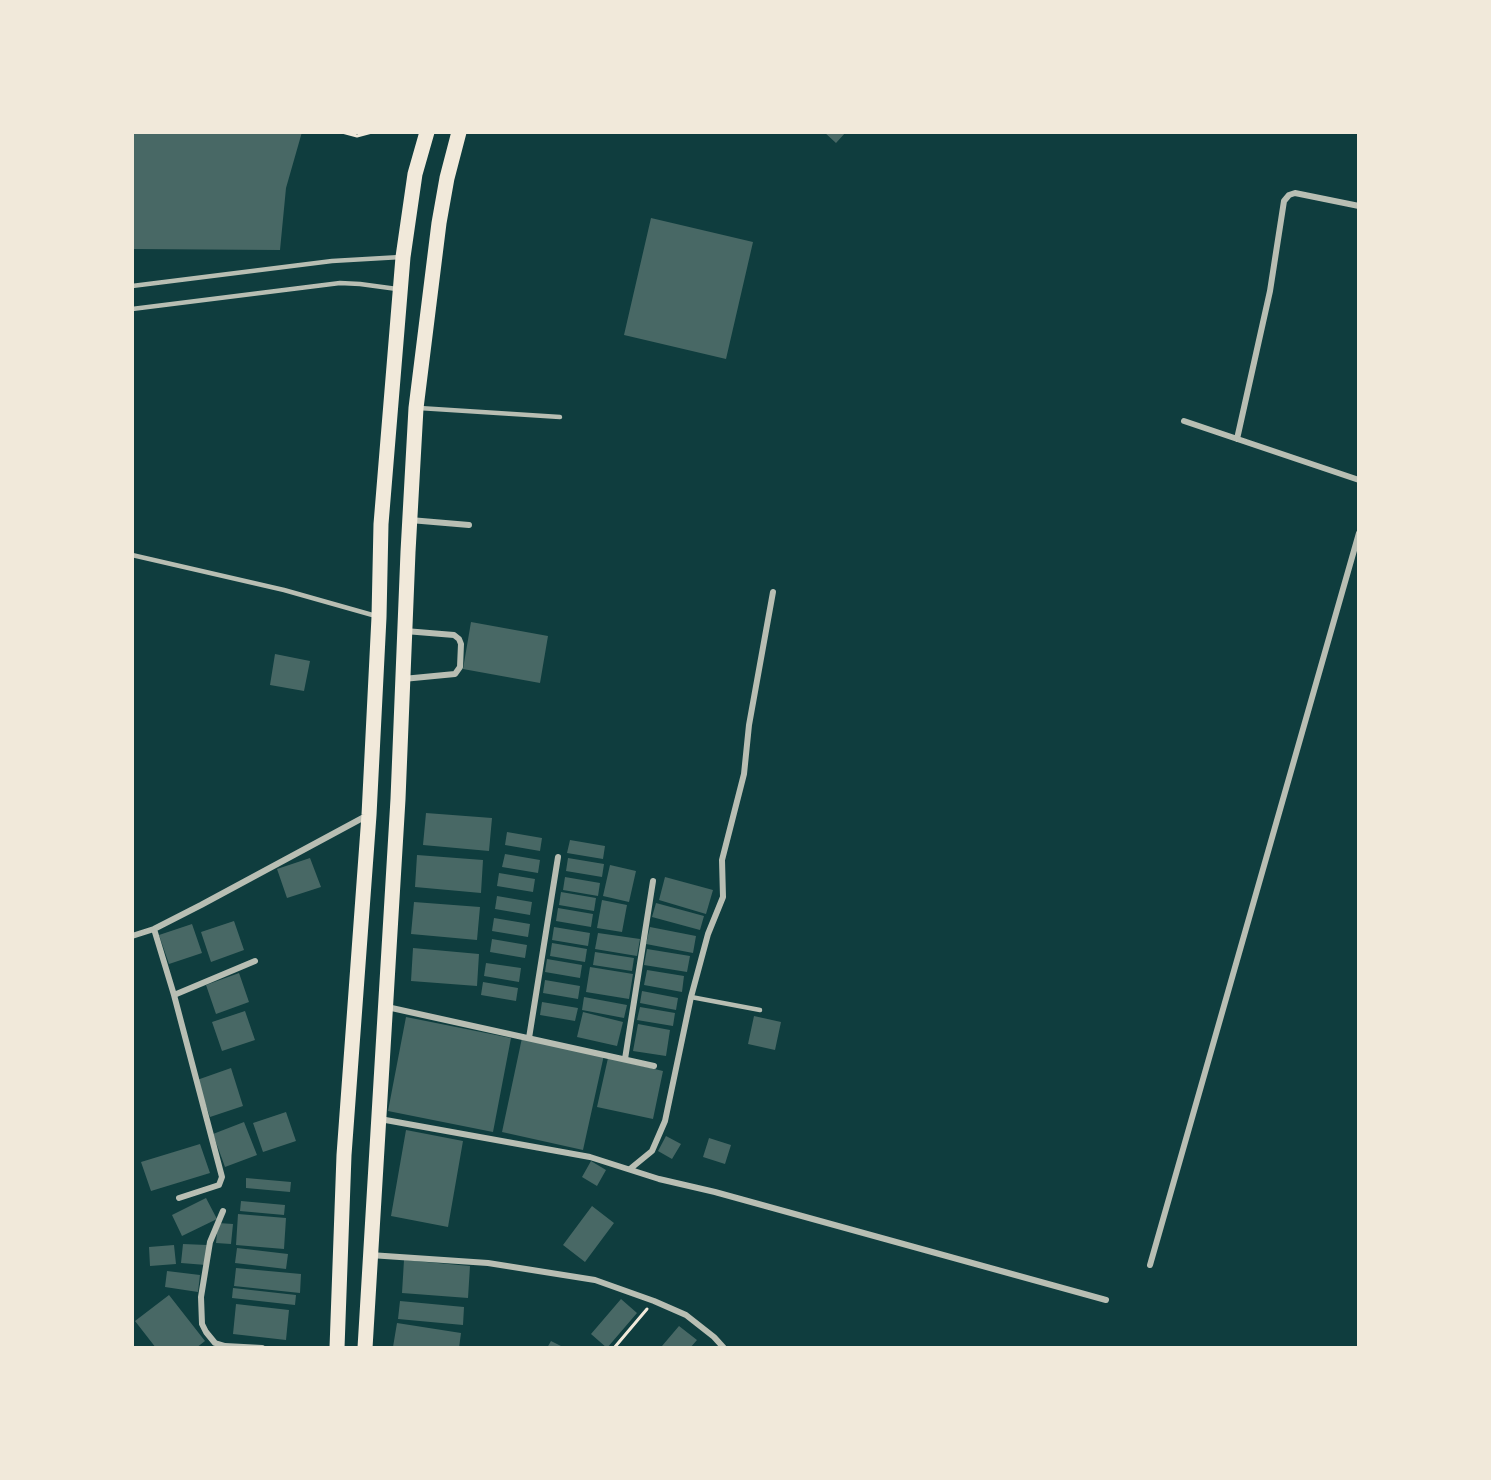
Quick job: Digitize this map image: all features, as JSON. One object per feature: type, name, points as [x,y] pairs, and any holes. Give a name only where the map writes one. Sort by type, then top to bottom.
[{"type":"highway","points":[[364,1348],[398,799],[414,433],[439,223],[447,178],[459,132]]},
{"type":"highway","points":[[337,1348],[344,1155],[369,815],[379,617],[381,524],[399,289],[415,174],[424,133]]},
{"type":"highway","points":[[388,432],[414,433]]},
{"type":"street","points":[[1237,440],[1270,291],[1286,198],[1295,194],[1359,206]]},
{"type":"street","points":[[1184,421],[1359,480]]},
{"type":"street","points":[[409,520],[469,525]]},
{"type":"street","points":[[1150,1265],[1359,533]]},
{"type":"street","points":[[630,1169],[652,1151],[662,1132],[690,997],[708,934],[723,897],[722,860],[744,774],[751,713],[773,592]]},
{"type":"street","points":[[403,679],[455,674],[460,667],[461,644],[454,635],[405,632]]},
{"type":"street","points":[[132,936],[154,929],[369,815]]},
{"type":"street","points":[[529,1038],[558,857]]},
{"type":"street","points":[[625,1059],[653,881]]},
{"type":"street","points":[[154,929],[174,995],[222,1177],[219,1185],[179,1198]]},
{"type":"street","points":[[174,995],[255,962]]},
{"type":"street","points":[[386,1007],[654,1066]]},
{"type":"street","points":[[378,1119],[590,1157],[673,1183],[715,1192],[1106,1300]]},
{"type":"street","points":[[223,1211],[210,1242],[201,1298],[202,1324],[215,1343],[225,1346],[262,1348]]},
{"type":"street","points":[[370,1255],[488,1263],[595,1280],[654,1301],[693,1320],[724,1348]]},
{"type":"lane","points":[[132,286],[333,261],[403,256]]},
{"type":"lane","points":[[132,309],[340,283],[399,289]]},
{"type":"lane","points":[[416,408],[560,417]]},
{"type":"lane","points":[[132,555],[284,590],[379,617]]},
{"type":"lane","points":[[690,997],[760,1010]]},
{"type":"path","points":[[342,132],[357,136],[372,132]]},
{"type":"path","points":[[614,1348],[654,1301]]},
{"type":"building","points":[[132,132],[302,132],[286,188],[280,250],[132,249]]},
{"type":"building","points":[[824,132],[846,132],[836,143]]},
{"type":"building","points":[[651,218],[753,242],[726,359],[624,335]]},
{"type":"building","points":[[471,622],[548,636],[540,683],[463,669]]},
{"type":"building","points":[[275,654],[310,661],[304,691],[270,685]]},
{"type":"building","points":[[426,813],[492,818],[489,851],[423,845]]},
{"type":"building","points":[[507,832],[542,838],[540,851],[505,845]]},
{"type":"building","points":[[570,840],[605,846],[603,859],[567,853]]},
{"type":"building","points":[[505,854],[540,860],[538,873],[502,867]]},
{"type":"building","points":[[417,855],[483,860],[481,893],[415,887]]},
{"type":"building","points":[[310,858],[321,887],[287,898],[277,869]]},
{"type":"building","points":[[568,858],[604,864],[602,877],[566,871]]},
{"type":"building","points":[[610,865],[636,871],[629,902],[603,896]]},
{"type":"building","points":[[499,873],[535,879],[533,892],[497,886]]},
{"type":"building","points":[[565,877],[600,883],[598,896],[563,890]]},
{"type":"building","points":[[665,877],[713,890],[706,914],[659,900]]},
{"type":"building","points":[[561,892],[596,898],[594,911],[559,905]]},
{"type":"building","points":[[497,896],[532,902],[530,915],[495,909]]},
{"type":"building","points":[[602,900],[627,905],[622,932],[597,928]]},
{"type":"building","points":[[414,902],[480,907],[477,940],[411,934]]},
{"type":"building","points":[[656,903],[704,916],[700,930],[652,917]]},
{"type":"building","points":[[558,908],[593,914],[591,927],[556,921]]},
{"type":"building","points":[[494,918],[530,924],[528,937],[492,931]]},
{"type":"building","points":[[234,921],[244,950],[211,962],[201,932]]},
{"type":"building","points":[[192,924],[202,953],[169,964],[159,935]]},
{"type":"building","points":[[554,927],[590,933],[588,946],[552,940]]},
{"type":"building","points":[[650,927],[696,936],[693,953],[646,944]]},
{"type":"building","points":[[598,933],[640,939],[637,956],[595,949]]},
{"type":"building","points":[[492,939],[527,945],[525,958],[490,952]]},
{"type":"building","points":[[552,943],[587,949],[585,962],[550,956]]},
{"type":"building","points":[[413,948],[479,954],[477,986],[411,981]]},
{"type":"building","points":[[647,949],[690,956],[687,972],[644,965]]},
{"type":"building","points":[[595,952],[634,958],[632,971],[593,965]]},
{"type":"building","points":[[547,959],[582,965],[580,978],[545,972]]},
{"type":"building","points":[[486,963],[521,968],[519,982],[484,976]]},
{"type":"building","points":[[590,967],[633,974],[629,999],[586,992]]},
{"type":"building","points":[[647,970],[684,976],[682,992],[644,985]]},
{"type":"building","points":[[239,973],[249,1002],[216,1014],[206,985]]},
{"type":"building","points":[[545,980],[580,986],[578,999],[543,993]]},
{"type":"building","points":[[483,982],[518,988],[516,1001],[481,995]]},
{"type":"building","points":[[642,991],[678,998],[676,1010],[640,1003]]},
{"type":"building","points":[[584,997],[627,1005],[624,1018],[582,1010]]},
{"type":"building","points":[[542,1002],[578,1008],[575,1021],[540,1015]]},
{"type":"building","points":[[640,1007],[675,1013],[673,1026],[637,1020]]},
{"type":"building","points":[[245,1011],[255,1040],[222,1051],[212,1022]]},
{"type":"building","points":[[583,1012],[623,1022],[617,1046],[577,1037]]},
{"type":"building","points":[[754,1016],[781,1022],[775,1050],[748,1044]]},
{"type":"building","points":[[406,1017],[511,1038],[493,1132],[388,1111]]},
{"type":"building","points":[[638,1024],[670,1030],[666,1056],[633,1051]]},
{"type":"building","points":[[522,1038],[604,1055],[583,1150],[502,1132]]},
{"type":"building","points":[[608,1058],[663,1071],[653,1119],[597,1107]]},
{"type":"building","points":[[231,1068],[243,1106],[210,1117],[197,1080]]},
{"type":"building","points":[[286,1112],[296,1141],[263,1152],[253,1123]]},
{"type":"building","points":[[244,1122],[257,1155],[225,1167],[213,1134]]},
{"type":"building","points":[[406,1130],[463,1141],[448,1227],[391,1216]]},
{"type":"building","points":[[666,1136],[681,1144],[672,1159],[658,1151]]},
{"type":"building","points":[[709,1138],[731,1145],[725,1164],[703,1157]]},
{"type":"building","points":[[200,1144],[210,1173],[151,1191],[141,1162]]},
{"type":"building","points":[[591,1161],[606,1170],[597,1186],[582,1177]]},
{"type":"building","points":[[246,1178],[291,1182],[290,1192],[246,1188]]},
{"type":"building","points":[[206,1198],[217,1219],[182,1236],[172,1215]]},
{"type":"building","points":[[241,1201],[285,1205],[284,1215],[240,1211]]},
{"type":"building","points":[[592,1206],[614,1223],[585,1262],[563,1245]]},
{"type":"building","points":[[238,1214],[286,1218],[284,1249],[236,1245]]},
{"type":"building","points":[[218,1223],[233,1224],[231,1244],[216,1243]]},
{"type":"building","points":[[183,1244],[207,1245],[206,1265],[181,1263]]},
{"type":"building","points":[[174,1245],[176,1264],[150,1266],[149,1247]]},
{"type":"building","points":[[237,1248],[288,1254],[286,1269],[235,1263]]},
{"type":"building","points":[[404,1260],[470,1266],[468,1298],[402,1293]]},
{"type":"building","points":[[236,1268],[301,1274],[300,1293],[234,1286]]},
{"type":"building","points":[[167,1271],[200,1275],[198,1292],[165,1287]]},
{"type":"building","points":[[233,1288],[296,1295],[295,1305],[232,1298]]},
{"type":"building","points":[[169,1295],[205,1341],[196,1348],[156,1348],[135,1321]]},
{"type":"building","points":[[621,1299],[637,1313],[607,1348],[591,1334]]},
{"type":"building","points":[[400,1301],[464,1307],[463,1325],[398,1319]]},
{"type":"building","points":[[236,1304],[289,1310],[286,1340],[233,1334]]},
{"type":"building","points":[[397,1323],[461,1333],[459,1348],[393,1347]]},
{"type":"building","points":[[679,1326],[697,1340],[690,1348],[662,1346]]},
{"type":"building","points":[[551,1341],[565,1348],[547,1348]]}]
